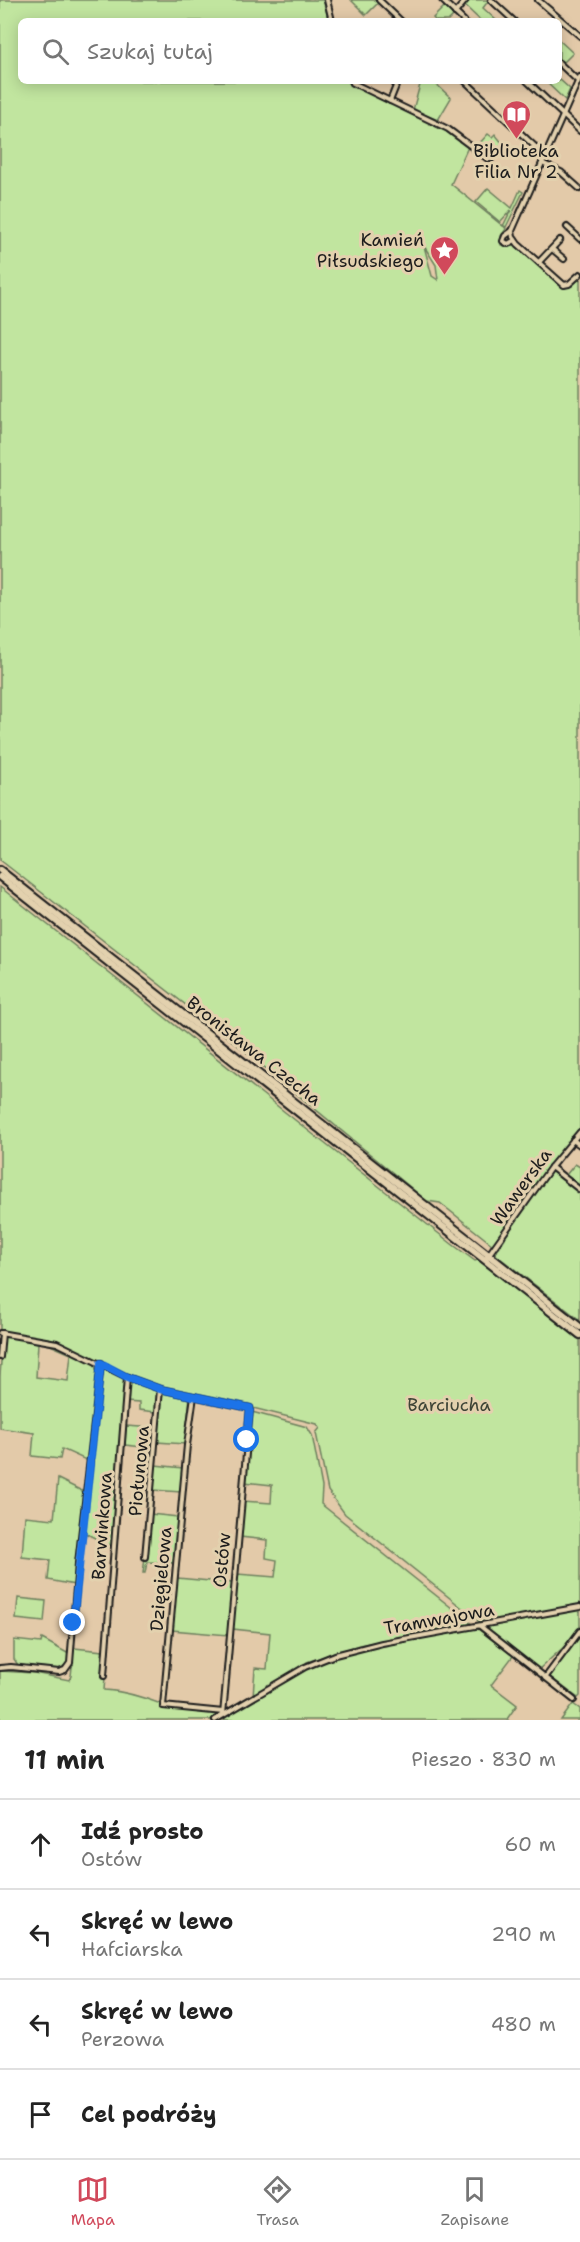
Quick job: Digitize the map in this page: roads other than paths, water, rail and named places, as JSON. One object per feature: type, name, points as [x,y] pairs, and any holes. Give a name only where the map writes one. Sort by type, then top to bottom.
[{"type":"main road","name":"Bronisława Czecha","points":[[0,870],[487,1257]]},
{"type":"main road","name":"Bronisława Czecha","points":[[0,877],[487,1257]]},
{"type":"main road","points":[[487,1257],[579,1329]]},
{"type":"street","points":[[327,0],[331,18]]},
{"type":"street","points":[[379,0],[398,18]]},
{"type":"street","points":[[442,0],[461,18]]},
{"type":"street","points":[[455,13],[466,0]]},
{"type":"street","points":[[491,0],[511,18]]},
{"type":"street","points":[[538,0],[559,18]]},
{"type":"street","points":[[562,21],[580,36]]},
{"type":"street","points":[[515,240],[508,244],[503,241],[505,236],[512,231],[579,79],[562,65]]},
{"type":"street","points":[[356,84],[448,129],[491,159]]},
{"type":"street","points":[[390,101],[397,84]]},
{"type":"street","points":[[468,84],[545,156]]},
{"type":"street","points":[[530,84],[580,131]]},
{"type":"street","points":[[542,163],[561,172],[580,189]]},
{"type":"street","points":[[567,227],[580,239]]},
{"type":"street","points":[[512,231],[515,240],[566,285],[580,274]]},
{"type":"street","points":[[539,262],[560,240]]},
{"type":"street","points":[[552,249],[564,259]]},
{"type":"street","name":"Wawerska","points":[[487,1257],[551,1167],[580,1132]]},
{"type":"street","points":[[573,1140],[580,1145]]},
{"type":"street","points":[[551,1167],[580,1190]]},
{"type":"street","points":[[0,1357],[1,1333],[57,1343],[127,1377],[160,1389],[194,1396]]},
{"type":"street","points":[[0,1668],[59,1672],[65,1670],[69,1665],[101,1363]]},
{"type":"street","name":"Barwinkowa","points":[[104,1676],[127,1377]]},
{"type":"street","name":"Piołunowa","points":[[145,1557],[160,1389]]},
{"type":"street","name":"Ostów","points":[[194,1396],[250,1408],[224,1714]]},
{"type":"street","name":"Dzięgielowa","points":[[194,1396],[187,1445],[164,1706],[224,1714]]},
{"type":"street","name":"Tramwajowa","points":[[216,1720],[305,1667],[346,1652],[580,1607]]},
{"type":"street","points":[[480,1625],[574,1700]]},
{"type":"street","points":[[545,1678],[580,1631]]},
{"type":"place","name":"Biblioteka Filia Nr 2","points":[[516,140]]},
{"type":"place","name":"Kamień Piłsudskiego","points":[[445,276]]},
{"type":"park label","name":"Barciucha","points":[[449,1405]]}]
